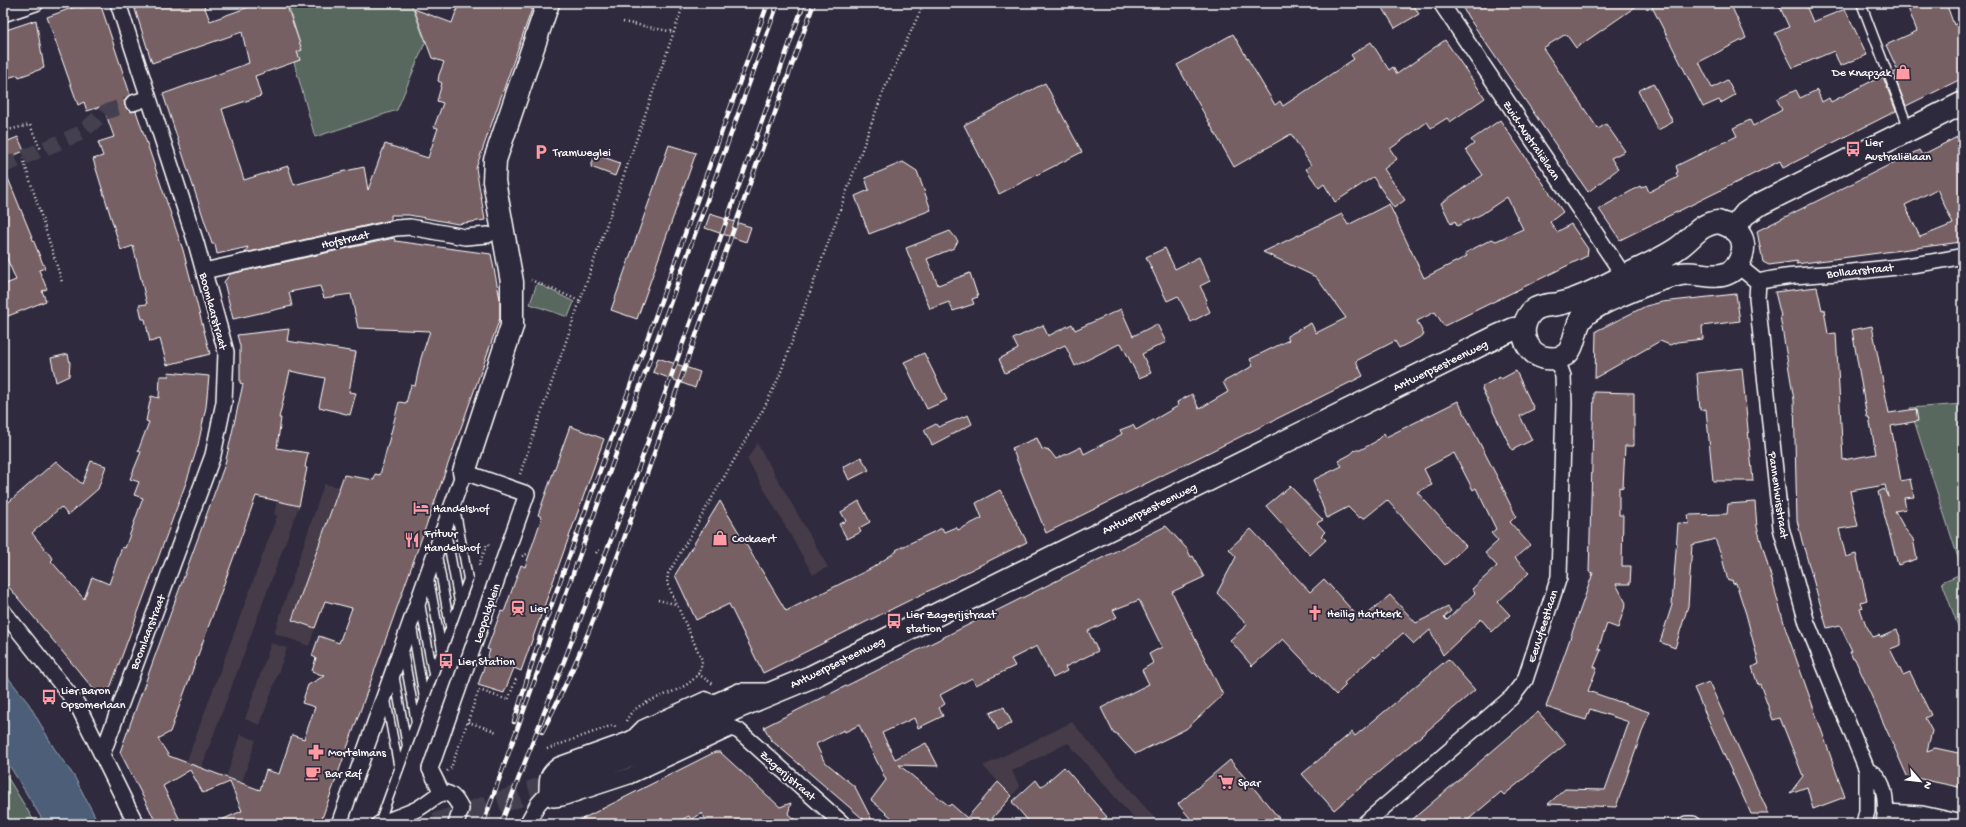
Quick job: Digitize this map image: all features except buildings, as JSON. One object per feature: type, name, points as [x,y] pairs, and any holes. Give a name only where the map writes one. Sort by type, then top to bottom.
[{"type":"street","points":[[3,14],[36,3]]},
{"type":"street","name":"Boomlaarstraat","points":[[102,755],[213,455],[224,402],[226,352],[196,244],[118,3]]},
{"type":"street","points":[[339,824],[454,502],[512,326],[512,282],[493,170],[495,160],[548,3]]},
{"type":"street","name":"Zuid-Australiëlaan","points":[[1441,3],[1624,276]]},
{"type":"street","points":[[133,103],[148,98]]},
{"type":"street","points":[[1733,229],[1745,214],[1760,204],[1963,104]]},
{"type":"street","points":[[1718,222],[1733,229],[1738,232],[1742,242],[1742,256],[1737,266],[1724,275],[1713,276],[1698,272],[1681,274],[1650,283],[1600,304],[1582,318],[1574,344],[1563,355],[1556,357],[1541,357],[1533,352],[1526,343],[1523,329],[1530,315],[1540,307],[1572,301],[1655,262],[1678,248],[1704,225],[1718,222]]},
{"type":"street","name":"Hofstraat","points":[[204,271],[396,228],[410,227],[465,237],[488,235]]},
{"type":"street","name":"Bollaarstraat","points":[[1758,282],[1780,277],[1937,262],[1963,256]]},
{"type":"street","points":[[1737,266],[1758,282]]},
{"type":"street","name":"Pannenhuisstraat","points":[[1758,282],[1757,298],[1782,528],[1807,623],[1867,770],[1867,811],[1864,824]]},
{"type":"street","name":"Antwerpsesteenweg","points":[[776,691],[739,691],[717,701],[624,733],[559,765],[550,771],[547,778],[548,793],[667,742],[736,708],[776,691],[835,665],[1498,336],[1514,329],[1523,329]]},
{"type":"street","name":"Eeuwfeestlaan","points":[[1364,824],[1512,697],[1525,680],[1559,577],[1564,404],[1563,376],[1556,357]]},
{"type":"street","points":[[464,472],[521,492]]},
{"type":"street","name":"Leopoldplein","points":[[439,787],[430,769],[521,492]]},
{"type":"street","points":[[3,611],[77,704],[136,824]]},
{"type":"street","name":"Zagerijstraat","points":[[548,793],[553,799],[562,798],[629,776],[732,728],[739,731],[843,824]]},
{"type":"street","name":"Pannenhuisstraat","points":[[1867,770],[1878,778],[1884,792],[1885,818]]},
{"type":"street","points":[[379,824],[418,808],[432,797],[439,787],[456,799],[461,809],[456,824]]},
{"type":"street","points":[[527,824],[548,793]]},
{"type":"street","points":[[1885,818],[1922,814],[1963,823]]},
{"type":"street","points":[[1686,824],[1693,824]]},
{"type":"lane","points":[[1861,3],[1909,130]]},
{"type":"lane","points":[[379,824],[468,579],[454,502]]},
{"type":"lane","points":[[445,526],[459,603]]},
{"type":"lane","points":[[436,550],[450,627]]},
{"type":"lane","points":[[428,574],[442,651]]},
{"type":"lane","points":[[419,598],[433,675]]},
{"type":"lane","points":[[411,622],[425,699]]},
{"type":"lane","points":[[402,646],[416,723]]},
{"type":"lane","points":[[393,670],[407,746]]},
{"type":"lane","points":[[385,694],[399,770]]},
{"type":"path","points":[[521,492],[580,301],[684,3]]},
{"type":"path","points":[[547,749],[613,725],[624,733],[628,717],[640,706],[688,684],[698,674],[702,660],[675,604],[667,583],[668,574],[763,410],[778,377],[883,92],[924,3]]},
{"type":"path","points":[[623,22],[674,32]]},
{"type":"path","points":[[3,131],[30,125],[41,150]]},
{"type":"path","points":[[23,158],[62,282]]},
{"type":"path","points":[[512,282],[531,280],[580,301]]},
{"type":"path","points":[[596,553],[598,550],[602,551]]},
{"type":"path","points":[[658,600],[675,604]]},
{"type":"path","points":[[474,688],[508,700],[516,677]]},
{"type":"path","points":[[439,787],[451,768],[480,690]]},
{"type":"path","points":[[468,722],[497,732]]},
{"type":"shaded area","points":[[757,443],[828,567],[813,575],[747,459]]},
{"type":"shaded area","points":[[324,484],[340,487],[292,620],[315,628],[309,646],[274,633]]},
{"type":"shaded area","points":[[277,501],[299,506],[201,769],[186,763],[277,516],[274,514]]},
{"type":"shaded area","points":[[271,643],[287,648],[260,725],[245,719]]},
{"type":"shaded area","points":[[1072,722],[1157,821],[1154,824],[1128,824],[1134,819],[1068,743],[1012,771],[1020,787],[1012,796],[983,766]]},
{"type":"shaded area","points":[[240,734],[256,740],[242,783],[226,778]]},
{"type":"green space","points":[[304,3],[411,3],[423,36],[427,38],[397,110],[315,137],[294,62],[300,60],[297,52],[299,41],[289,8]]},
{"type":"green space","points":[[537,283],[574,302],[568,317],[530,304]]},
{"type":"green space","points":[[1963,404],[1963,573],[1910,408]]},
{"type":"green space","points":[[1963,573],[1963,640],[1942,582]]},
{"type":"green space","points":[[3,770],[36,824],[3,824]]},
{"type":"water","points":[[3,671],[29,704],[54,748],[74,776],[99,824],[45,824],[3,755]]},
{"type":"tunnel","points":[[3,166],[81,133],[105,112],[133,103]]},
{"type":"tunnel","points":[[436,824],[560,782]]},
{"type":"railway","points":[[514,722],[540,637],[768,3]]},
{"type":"railway","points":[[483,824],[778,3]]},
{"type":"railway","points":[[501,824],[636,475],[804,3]]},
{"type":"railway","points":[[542,732],[577,660],[607,586],[814,3]]},
{"type":"place","name":"De Knapzak","points":[[1903,72]]},
{"type":"place","name":"Lier Australiëlaan","points":[[1853,149]]},
{"type":"place","name":"Tramweglei","points":[[541,152]]},
{"type":"place","name":"Handelshof","points":[[421,508]]},
{"type":"place","name":"Cockaert","points":[[720,538]]},
{"type":"place","name":"Frituur Handelshof","points":[[412,540]]},
{"type":"place","name":"Lier","points":[[518,608]]},
{"type":"place","name":"Heilig Hartkerk","points":[[1315,613]]},
{"type":"place","name":"Lier Zagerijstraat station","points":[[894,621]]},
{"type":"place","name":"Lier Station","points":[[446,661]]},
{"type":"place","name":"Lier Baron Opsomerlaan","points":[[49,697]]},
{"type":"place","name":"Mortelmans","points":[[316,752]]},
{"type":"place","name":"Bar Raf","points":[[313,773]]},
{"type":"place","name":"Spar","points":[[1226,782]]}]
